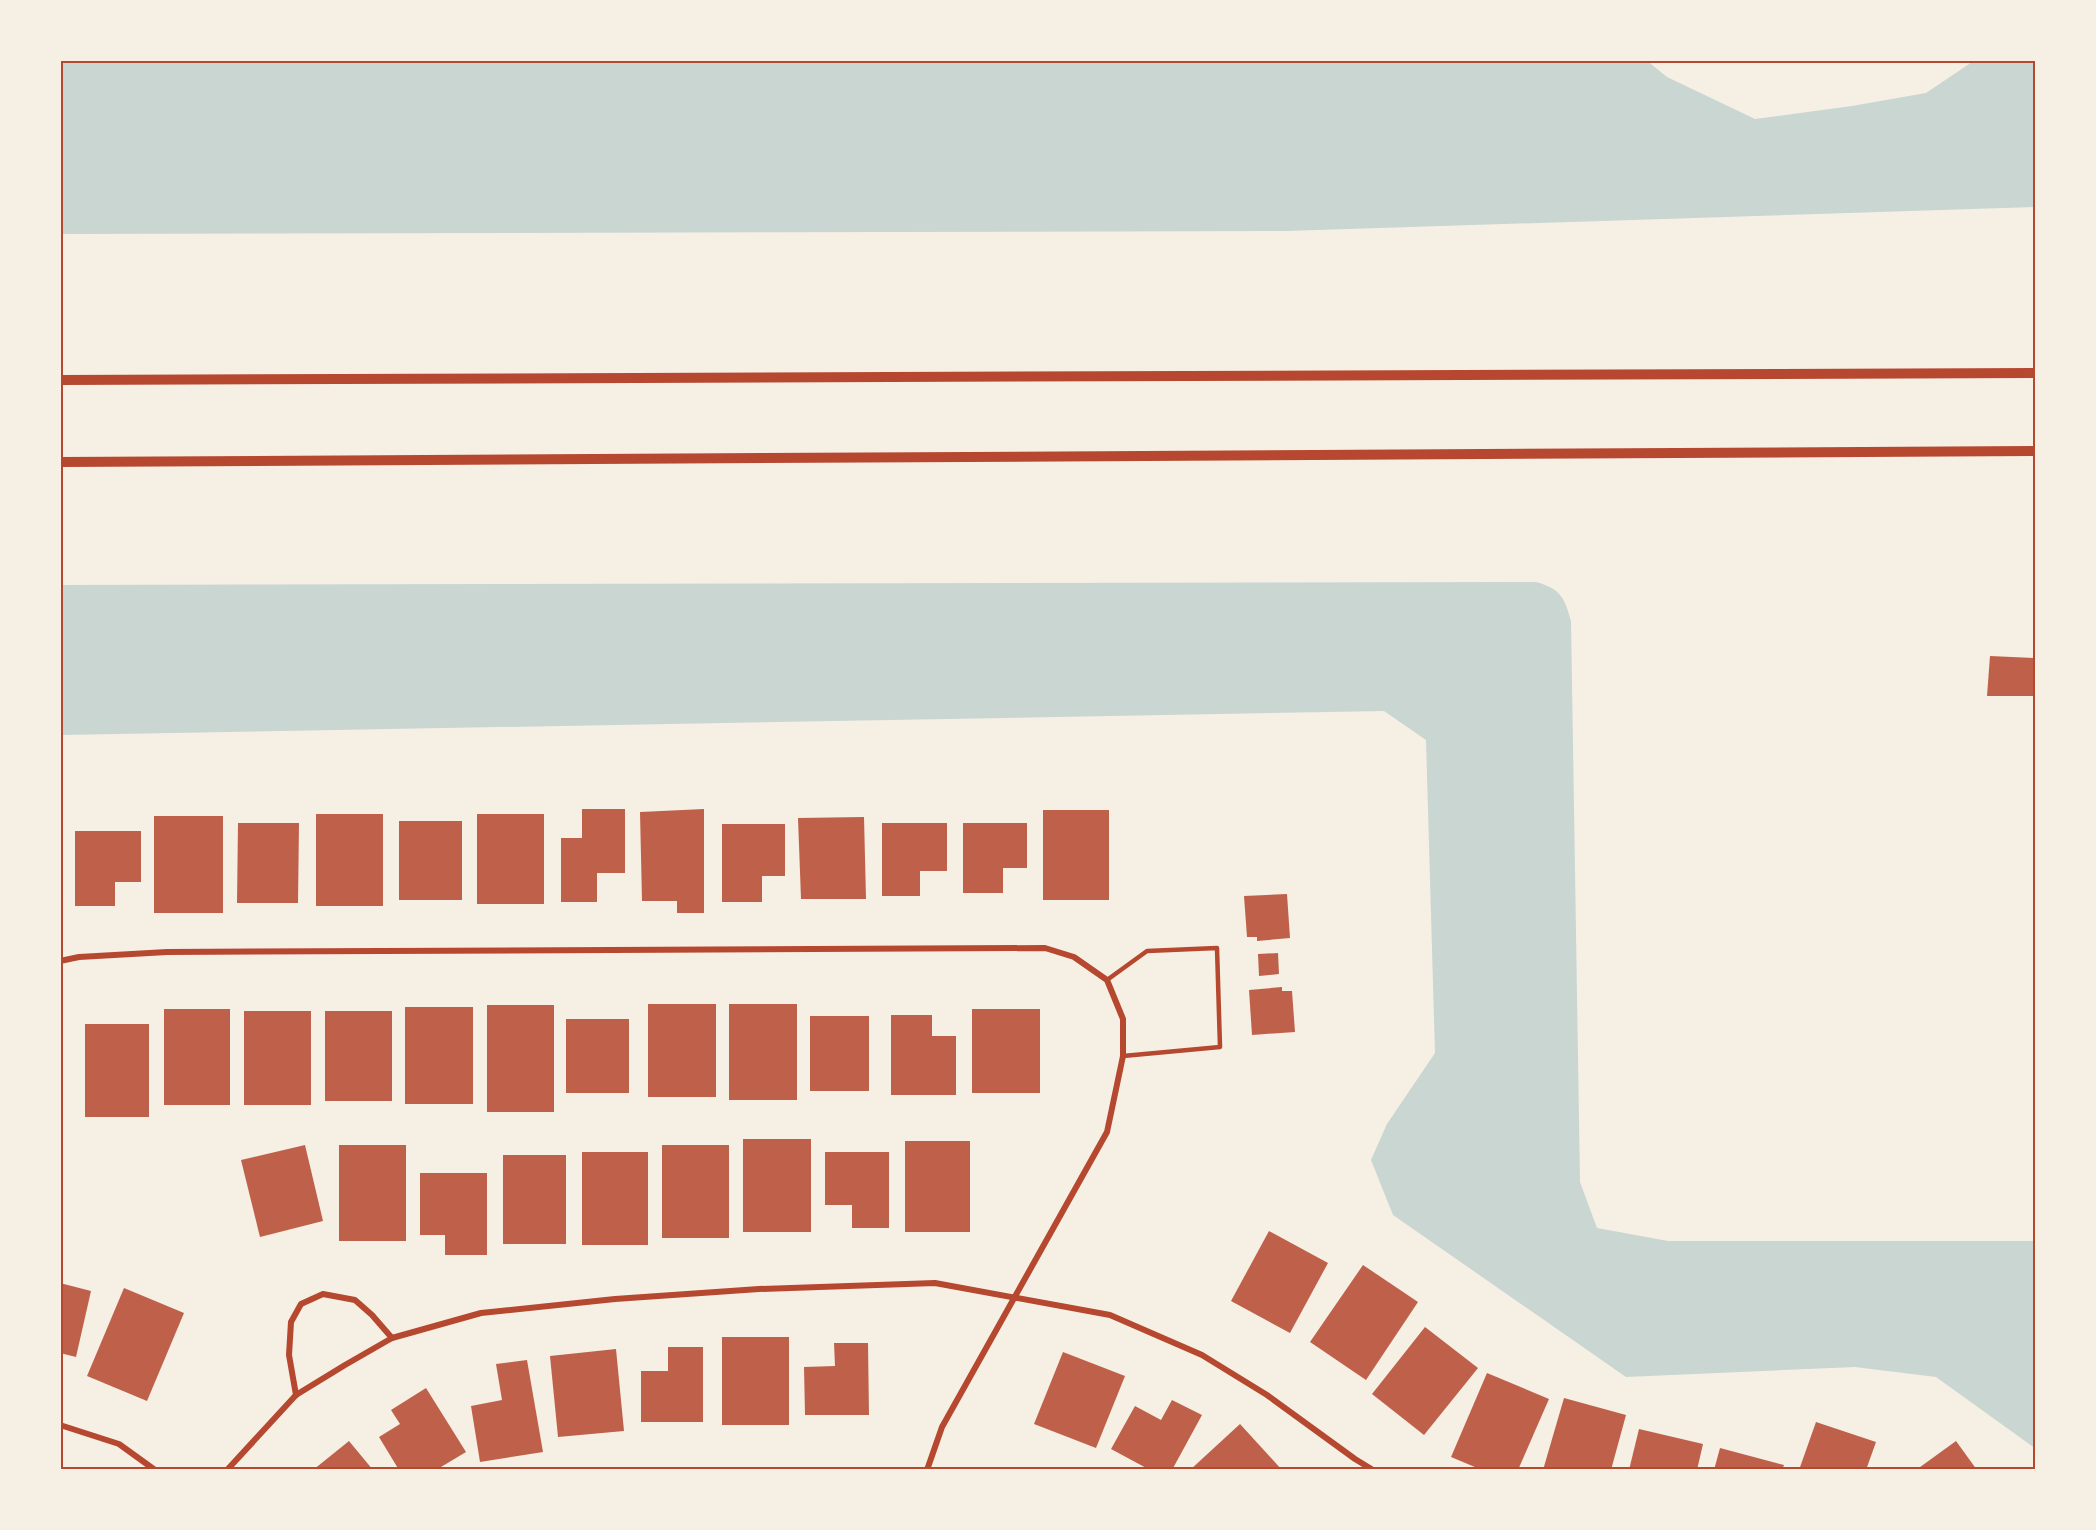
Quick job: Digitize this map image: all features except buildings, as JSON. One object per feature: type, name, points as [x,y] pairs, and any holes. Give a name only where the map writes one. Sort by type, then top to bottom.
[{"type":"street","points":[[60,381],[2036,373]]},
{"type":"street","points":[[60,462],[2036,452]]},
{"type":"street","points":[[60,961],[79,957],[166,952],[1045,948],[1074,957],[1107,980],[1123,1019],[1123,1056],[1107,1132],[942,1427],[927,1470]]},
{"type":"street","points":[[227,1470],[296,1395],[392,1338],[481,1313],[615,1299],[747,1290],[935,1283],[1110,1315],[1202,1355],[1267,1395],[1373,1470]]},
{"type":"street","points":[[296,1395],[289,1355],[291,1322],[301,1304],[323,1294],[355,1300],[392,1338]]},
{"type":"street","points":[[60,1425],[119,1444],[155,1470]]},
{"type":"lane","points":[[1107,980],[1146,951],[1217,948],[1220,1047],[1123,1056]]},
{"type":"shaded area","points":[[60,60],[1646,60],[1667,77],[1755,119],[1926,93],[1975,60],[2036,60],[2036,207],[1286,231],[60,234]]},
{"type":"shaded area","points":[[1536,582],[1551,588],[1560,595],[1571,621],[1580,1182],[1597,1228],[1668,1241],[2036,1241],[2036,1449],[1936,1377],[1855,1367],[1626,1377],[1393,1215],[1371,1160],[1387,1124],[1435,1053],[1426,740],[1384,711],[60,735],[60,585]]}]
